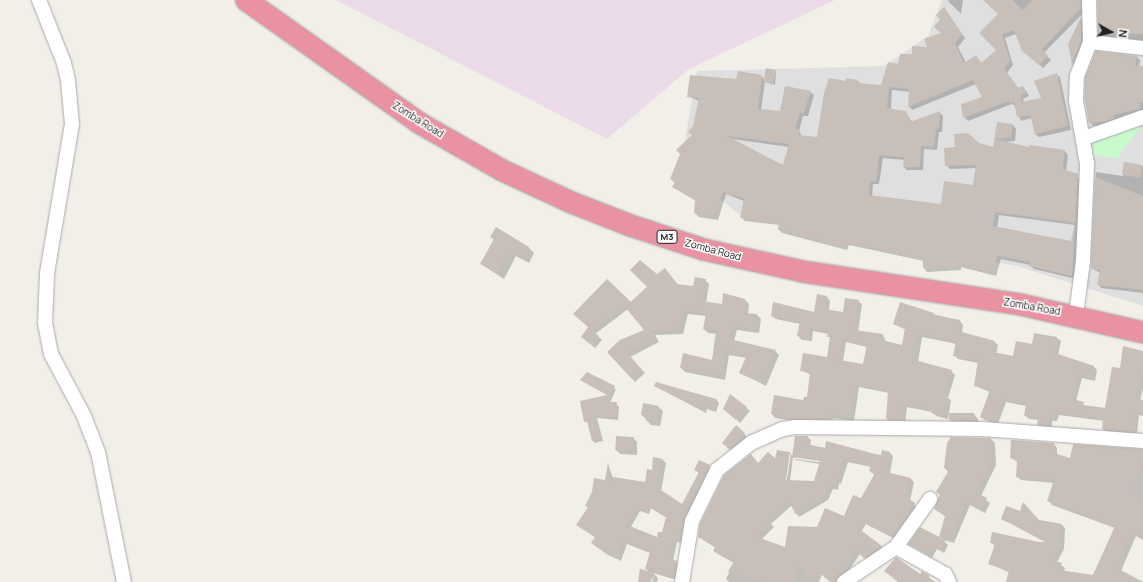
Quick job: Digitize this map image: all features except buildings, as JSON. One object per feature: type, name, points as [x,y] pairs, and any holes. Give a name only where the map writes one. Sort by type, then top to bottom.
[{"type":"highway","name":"Zomba Road","points":[[246,0],[418,122],[502,170],[571,202],[630,224],[703,248],[802,271],[1076,315],[1143,332]]},
{"type":"street","points":[[39,0],[64,63],[68,81],[72,124],[48,274],[45,323],[52,354],[84,416],[98,452],[124,582]]},
{"type":"street","points":[[1076,315],[1084,243],[1087,164],[1084,138],[1076,100],[1076,83],[1081,62],[1090,42],[1089,0]]},
{"type":"street","points":[[1090,42],[1143,48]]},
{"type":"street","points":[[1084,138],[1143,117]]},
{"type":"street","points":[[682,582],[692,521],[717,470],[750,443],[784,429],[795,427],[983,429],[1143,441]]},
{"type":"street","points":[[844,582],[896,547],[930,499]]},
{"type":"street","points":[[896,547],[945,574],[949,582]]},
{"type":"shaded area","points":[[336,0],[835,0],[689,69],[607,139]]},
{"type":"shaded area","points":[[942,0],[1143,0],[1143,306],[1017,266],[740,215],[707,188],[683,152],[697,71],[884,66],[928,36]]},
{"type":"green space","points":[[1143,123],[1117,159],[1091,154],[1095,142]]}]
